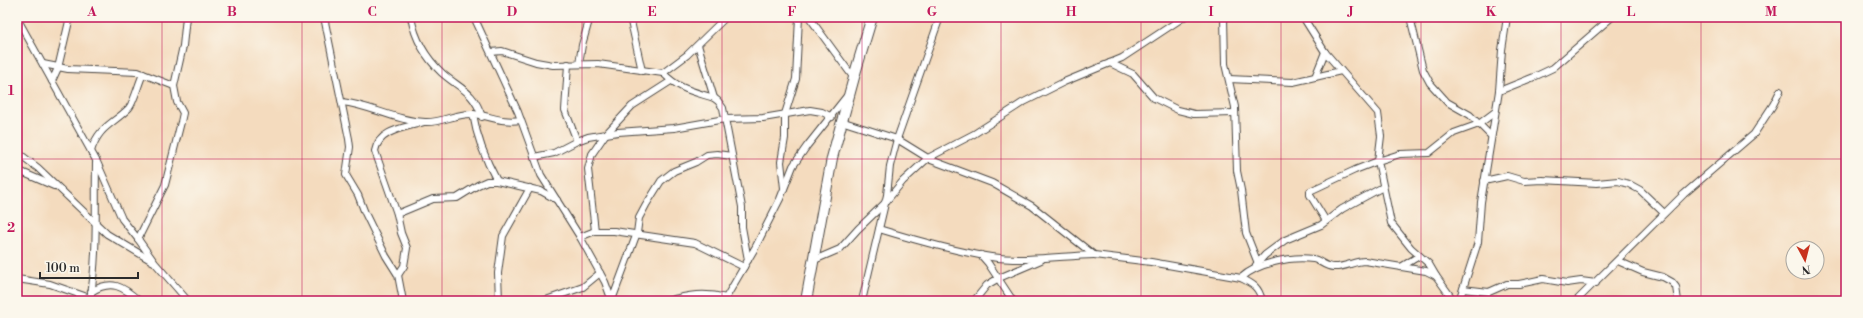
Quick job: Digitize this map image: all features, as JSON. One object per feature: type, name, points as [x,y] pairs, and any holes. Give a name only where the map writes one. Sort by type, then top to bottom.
[{"type":"highway","points":[[806,301],[812,261],[841,121],[872,17]]},
{"type":"street","points":[[52,81],[58,68],[70,17]]},
{"type":"street","points":[[138,239],[165,185],[182,122],[183,113],[177,102],[174,86],[183,46],[186,17]]},
{"type":"street","points":[[324,17],[332,65],[342,102],[350,147],[346,175],[358,195],[364,213],[386,256],[398,275],[403,301]]},
{"type":"street","points":[[411,17],[414,32],[419,45],[440,71],[474,98],[478,104],[482,117]]},
{"type":"street","points":[[474,17],[521,120],[541,175],[580,237],[605,282],[612,300]]},
{"type":"street","points":[[579,64],[582,45],[590,17]]},
{"type":"street","points":[[630,17],[642,70]]},
{"type":"street","points":[[491,52],[502,51],[536,62],[553,65],[598,64],[663,73],[668,71],[698,45],[726,17]]},
{"type":"street","points":[[784,188],[781,162],[785,138],[785,114],[796,79],[799,17]]},
{"type":"street","points":[[809,17],[854,77]]},
{"type":"street","points":[[862,301],[879,229],[890,166],[897,139],[940,17]]},
{"type":"street","points":[[1224,17],[1225,64],[1235,113],[1237,171],[1241,190],[1246,233],[1257,266]]},
{"type":"street","points":[[1303,17],[1326,52],[1378,113],[1381,136],[1378,161],[1391,223],[1419,256],[1429,264],[1454,301]]},
{"type":"street","points":[[1411,17],[1423,70],[1430,83],[1447,102],[1470,115],[1491,136]]},
{"type":"street","points":[[1459,301],[1478,242],[1484,181],[1499,91],[1502,50],[1507,17]]},
{"type":"street","points":[[1499,91],[1530,79],[1552,68],[1612,17]]},
{"type":"street","points":[[17,18],[97,162],[122,219],[154,263],[188,301]]},
{"type":"street","points":[[812,261],[840,249],[884,204],[903,181],[928,158],[974,134],[1022,103],[1064,82],[1122,58],[1182,18]]},
{"type":"street","points":[[698,45],[714,98]]},
{"type":"street","points":[[1315,77],[1326,52]]},
{"type":"street","points":[[1110,63],[1133,74],[1154,98],[1178,110],[1194,114],[1235,113]]},
{"type":"street","points":[[43,64],[58,68],[117,70],[142,74],[174,86]]},
{"type":"street","points":[[568,64],[565,110],[577,141]]},
{"type":"street","points":[[1229,79],[1293,82],[1341,71]]},
{"type":"street","points":[[663,73],[670,81],[683,89],[714,98],[723,108],[742,207],[742,227],[748,260]]},
{"type":"street","points":[[91,151],[95,140],[102,130],[131,105],[142,74]]},
{"type":"street","points":[[595,232],[588,169],[592,154],[604,135],[632,106],[670,81]]},
{"type":"street","points":[[1576,301],[1618,261],[1664,213],[1758,129],[1780,91]]},
{"type":"street","points":[[667,301],[685,296],[701,294],[725,299],[748,260],[784,188],[793,166],[849,93]]},
{"type":"street","points":[[342,102],[395,117],[424,122],[435,122],[456,116],[473,114],[499,121],[521,120]]},
{"type":"street","points":[[534,157],[554,153],[577,141],[604,135],[691,126],[725,119],[763,118],[810,110],[822,112],[832,117]]},
{"type":"street","points":[[1326,221],[1310,195],[1310,191],[1378,161],[1400,154],[1429,153],[1454,133],[1479,124],[1495,112]]},
{"type":"street","points":[[473,114],[480,148],[497,181]]},
{"type":"street","points":[[841,121],[897,139],[928,158],[950,168],[992,183],[1032,206],[1094,255]]},
{"type":"street","points":[[398,275],[404,266],[407,248],[401,233],[397,214],[383,171],[376,158],[376,144],[386,134],[403,127],[424,122]]},
{"type":"street","points":[[17,152],[38,168],[107,234],[154,263]]},
{"type":"street","points":[[612,300],[637,233],[639,218],[661,181],[668,175],[696,162],[707,155],[717,154],[732,156]]},
{"type":"street","points":[[91,297],[96,224],[95,206],[97,162]]},
{"type":"street","points":[[17,170],[25,172],[60,190]]},
{"type":"street","points":[[1484,181],[1507,176],[1524,181],[1618,181],[1629,184],[1640,190],[1664,213]]},
{"type":"street","points":[[397,214],[433,199],[457,198],[478,184],[487,181],[497,181],[530,188],[541,191],[558,200]]},
{"type":"street","points":[[1241,278],[1257,266],[1265,255],[1285,240],[1302,234],[1326,221],[1342,209],[1383,187]]},
{"type":"street","points":[[498,301],[498,273],[503,236],[530,188]]},
{"type":"street","points":[[879,229],[981,255],[1010,258],[1044,258],[1094,255],[1151,262],[1241,278],[1254,284],[1260,293],[1262,301]]},
{"type":"street","points":[[580,237],[595,232],[614,231],[637,233],[695,243],[744,267]]},
{"type":"street","points":[[981,255],[999,278],[1013,301]]},
{"type":"street","points":[[1401,267],[1419,256]]},
{"type":"street","points":[[974,301],[987,285],[1044,258]]},
{"type":"street","points":[[1257,266],[1281,260],[1312,259],[1334,268],[1357,261],[1426,271],[1436,276]]},
{"type":"street","points":[[1618,261],[1643,272],[1663,277],[1672,282],[1676,287],[1678,301]]},
{"type":"street","points":[[543,301],[584,287],[600,273]]},
{"type":"street","points":[[17,279],[50,284],[91,297]]},
{"type":"street","points":[[1463,289],[1489,292],[1507,284],[1518,284],[1544,279],[1567,283],[1581,281],[1596,283]]},
{"type":"street","points":[[605,282],[618,283]]},
{"type":"street","points":[[91,297],[106,285],[114,285],[124,288],[139,301]]},
{"type":"street","points":[[1259,301],[1260,293]]}]
